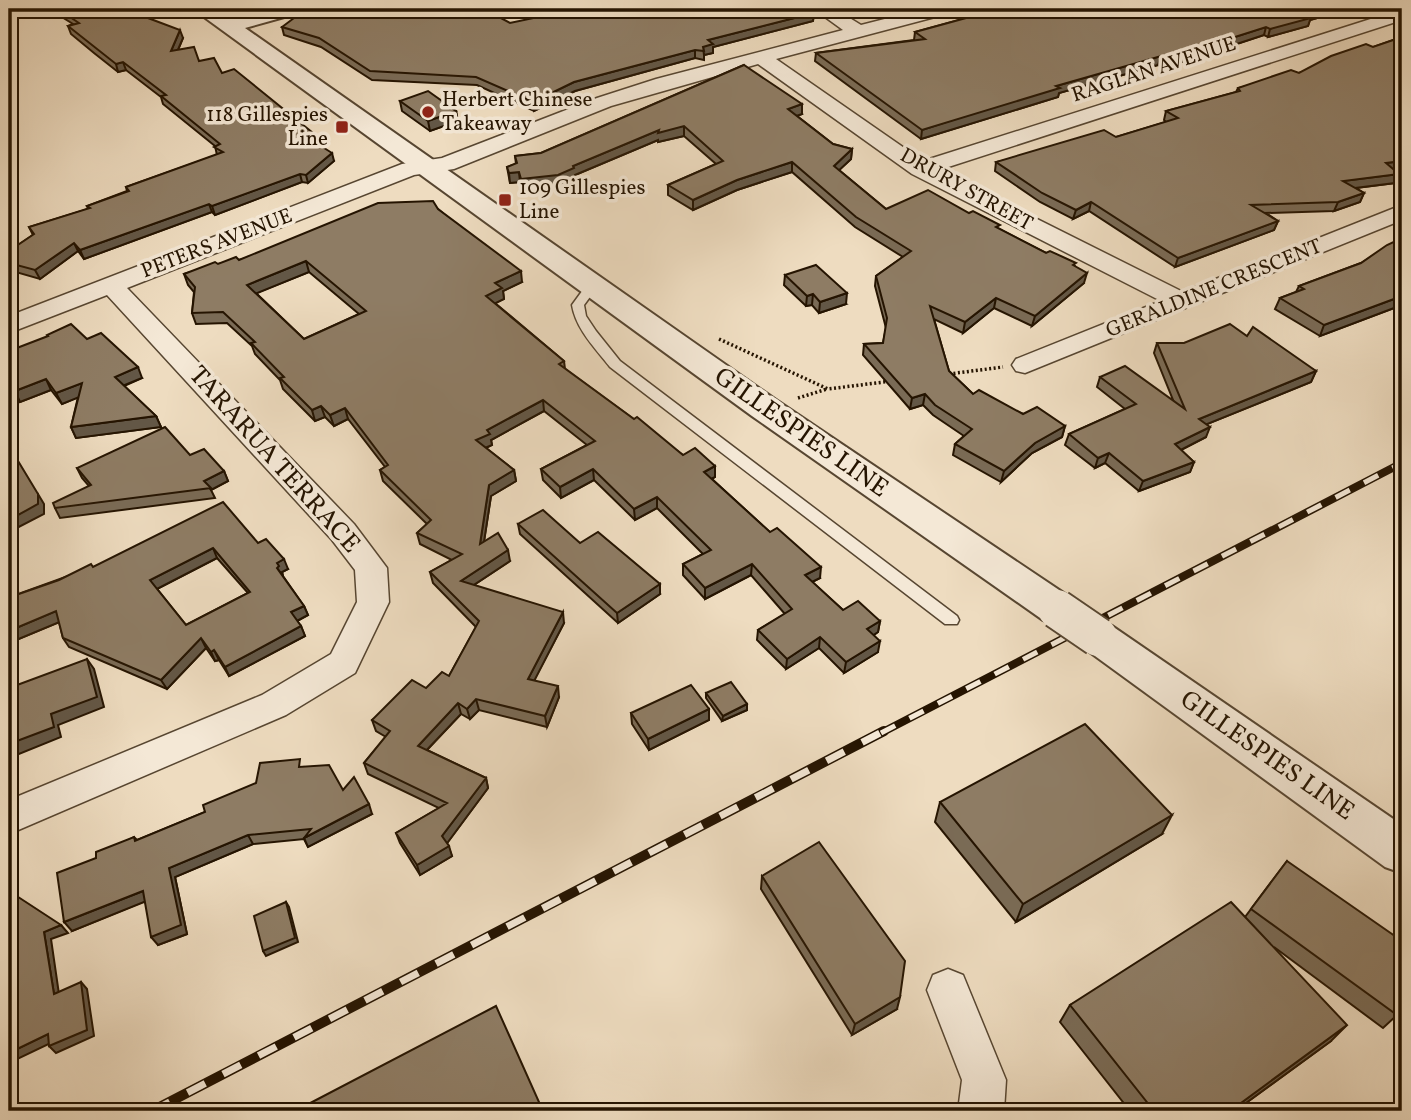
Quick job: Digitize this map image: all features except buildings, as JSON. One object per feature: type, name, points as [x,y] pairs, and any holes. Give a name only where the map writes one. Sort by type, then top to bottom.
[{"type":"street","points":[[216,18],[287,9]]},
{"type":"street","points":[[822,9],[858,31]]},
{"type":"street","name":"PETERS AVENUE","points":[[9,325],[410,169],[446,164],[604,102],[944,9]]},
{"type":"street","name":"RAGLAN AVENUE","points":[[920,169],[1402,14]]},
{"type":"street","name":"GILLESPIES LINE","points":[[216,18],[592,286],[1098,637],[1402,852]]},
{"type":"street","name":"DRURY STREET","points":[[761,57],[920,169],[1183,302]]},
{"type":"street","name":"GERALDINE CRESCENT","points":[[1025,365],[1402,212]]},
{"type":"street","name":"TARARUA TERRACE","points":[[9,817],[274,705],[344,663],[373,602],[370,568],[343,532],[111,285]]},
{"type":"street","points":[[947,990],[984,1080],[981,1111]]},
{"type":"lane","points":[[592,286],[578,305],[580,316],[615,364],[951,620]]},
{"type":"path","points":[[522,9],[545,23]]},
{"type":"path","points":[[719,339],[828,389],[905,379]]},
{"type":"path","points":[[943,375],[1025,365]]},
{"type":"railway","points":[[881,733],[1402,463]]},
{"type":"railway","points":[[152,1111],[884,731]]},
{"type":"place","name":"Herbert Chinese Takeaway","points":[[428,112]]},
{"type":"place","name":"118 Gillespies Line","points":[[342,127]]},
{"type":"place","name":"109 Gillespies Line","points":[[505,200]]}]
